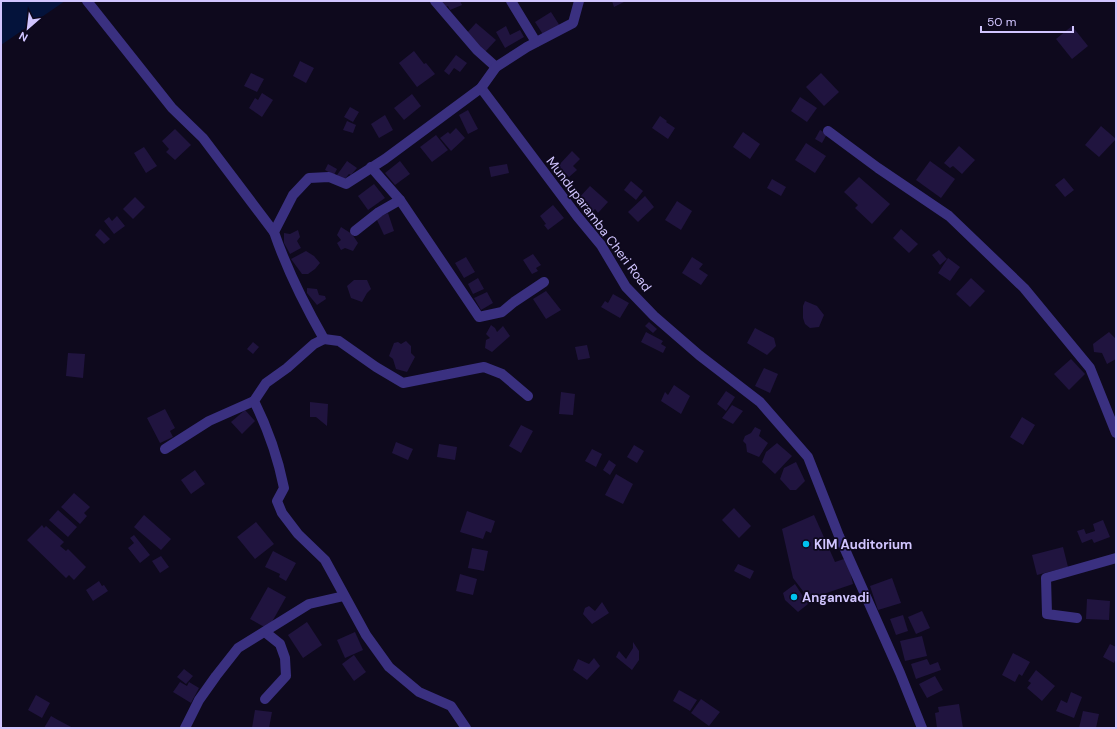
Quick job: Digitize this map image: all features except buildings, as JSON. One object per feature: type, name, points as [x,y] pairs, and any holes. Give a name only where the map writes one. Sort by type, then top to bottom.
[{"type":"street","points":[[86,1],[172,108],[203,138],[274,232],[287,268],[324,339]]},
{"type":"street","points":[[435,1],[477,50],[496,67]]},
{"type":"street","points":[[511,1],[536,42]]},
{"type":"street","points":[[274,232],[293,195],[308,178],[328,176],[346,184],[481,88],[496,67],[536,42],[573,23],[579,1]]},
{"type":"street","name":"Munduparamba Cheri Road","points":[[481,88],[601,245],[626,286],[654,316],[693,350],[760,402],[808,457],[837,530],[900,673],[922,728]]},
{"type":"street","points":[[828,131],[878,168],[949,216],[1024,288],[1090,368],[1116,433]]},
{"type":"street","points":[[371,167],[400,200],[479,317],[502,312],[544,282]]},
{"type":"street","points":[[355,231],[379,212],[400,200]]},
{"type":"street","points":[[165,449],[209,421],[254,401],[266,383],[287,368],[314,344],[324,339],[340,341],[376,367],[403,382],[484,367],[502,374],[528,396]]},
{"type":"street","points":[[254,401],[261,415],[278,461],[284,488],[277,501],[282,513],[298,534],[325,560],[366,635],[389,667],[419,692],[451,706],[466,728]]},
{"type":"street","points":[[1077,618],[1047,614],[1046,578],[1116,558]]},
{"type":"street","points":[[185,728],[199,700],[238,648],[309,604],[344,596]]},
{"type":"street","points":[[265,632],[280,644],[285,658],[286,676],[265,699]]},
{"type":"water","points":[[1,1],[65,1],[1,45]]},
{"type":"place","name":"KIM Auditorium","points":[[806,544]]},
{"type":"place","name":"Anganvadi","points":[[794,597]]}]
